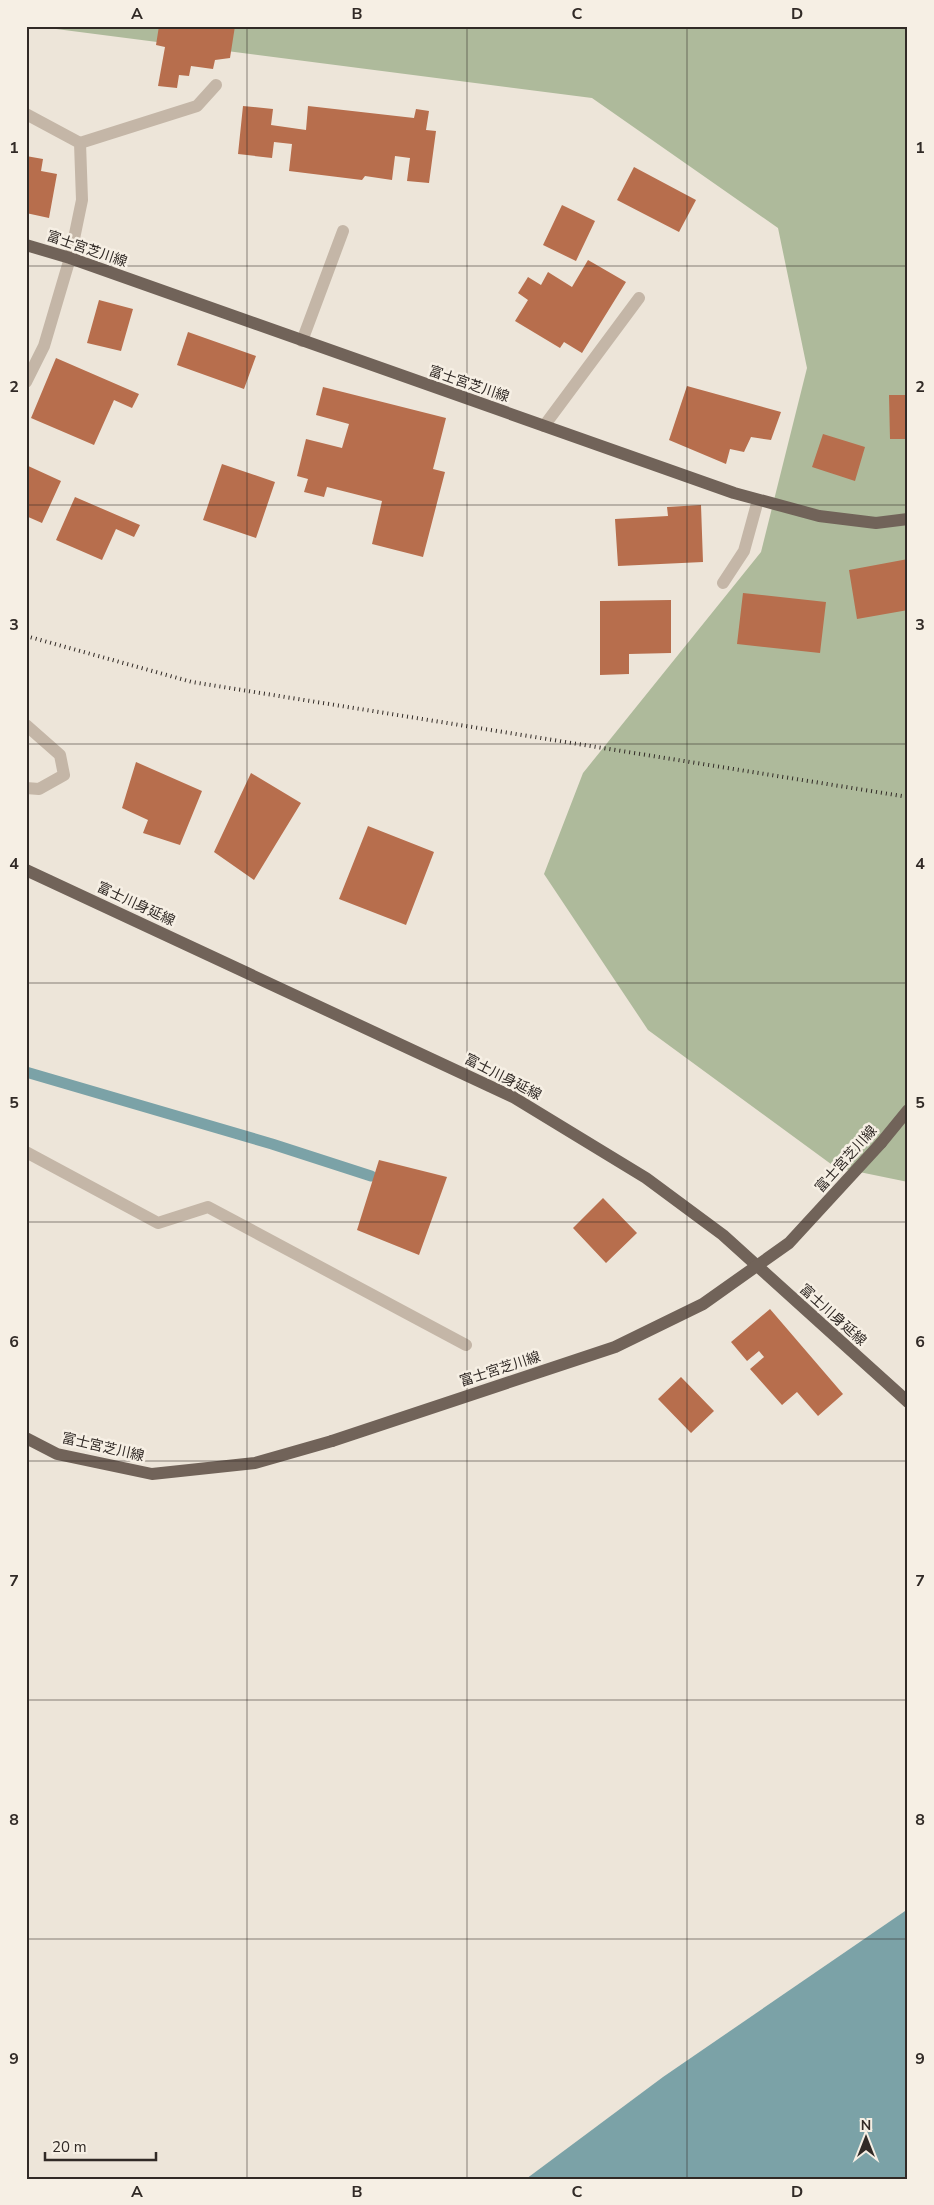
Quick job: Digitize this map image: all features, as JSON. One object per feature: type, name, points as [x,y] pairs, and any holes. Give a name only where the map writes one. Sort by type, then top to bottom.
[{"type":"main road","name":"富士宮芝川線","points":[[26,245],[70,258],[734,493],[818,516],[876,524],[908,519]]},
{"type":"main road","name":"富士川身延線","points":[[26,870],[521,1102],[646,1178],[723,1235],[908,1402]]},
{"type":"main road","name":"富士宮芝川線","points":[[26,1438],[58,1454],[152,1474],[255,1463],[332,1441],[615,1347],[703,1304],[789,1243],[881,1143],[908,1110]]},
{"type":"street","points":[[26,114],[80,143],[197,106],[216,85]]},
{"type":"street","points":[[26,382],[44,346],[70,258],[82,200],[80,143]]},
{"type":"street","points":[[302,341],[343,231]]},
{"type":"street","points":[[544,426],[639,298]]},
{"type":"street","points":[[723,582],[744,551],[758,500]]},
{"type":"street","points":[[26,725],[60,755],[64,775],[39,789],[26,788]]},
{"type":"street","points":[[26,1152],[158,1223],[208,1207],[466,1345]]},
{"type":"green space","points":[[33,26],[908,26],[908,1182],[835,1167],[648,1030],[544,874],[583,773],[761,552],[807,368],[778,228],[592,98]]},
{"type":"water","points":[[908,1909],[908,2179],[526,2179],[663,2077]]},
{"type":"building","points":[[159,26],[235,26],[230,58],[215,60],[213,69],[191,66],[189,76],[179,75],[177,88],[158,86],[165,47],[156,45]]},
{"type":"building","points":[[243,106],[273,109],[271,125],[306,130],[308,106],[414,118],[416,109],[429,111],[426,130],[436,131],[429,183],[407,181],[410,158],[395,156],[392,180],[365,176],[362,180],[289,171],[292,144],[274,142],[272,158],[238,154]]},
{"type":"building","points":[[26,156],[43,159],[41,171],[57,174],[49,218],[26,213]]},
{"type":"building","points":[[634,167],[696,200],[679,232],[617,200]]},
{"type":"building","points":[[562,205],[595,221],[576,261],[543,245]]},
{"type":"building","points":[[588,260],[626,282],[582,353],[564,342],[560,348],[515,321],[528,300],[518,293],[528,277],[541,285],[548,272],[572,287]]},
{"type":"building","points":[[99,300],[133,309],[121,351],[87,343]]},
{"type":"building","points":[[188,332],[256,356],[244,389],[177,365]]},
{"type":"building","points":[[56,358],[139,394],[132,408],[114,400],[94,445],[31,418]]},
{"type":"building","points":[[687,386],[781,412],[771,440],[751,437],[744,452],[730,449],[726,464],[669,440]]},
{"type":"building","points":[[323,387],[446,418],[433,469],[445,472],[423,557],[372,544],[382,501],[327,487],[324,497],[304,492],[308,479],[297,476],[306,439],[342,448],[349,424],[316,415]]},
{"type":"building","points":[[889,395],[908,395],[908,439],[890,439]]},
{"type":"building","points":[[823,434],[865,447],[855,481],[812,467]]},
{"type":"building","points":[[222,464],[275,482],[256,538],[203,520]]},
{"type":"building","points":[[26,465],[61,481],[42,523],[26,516]]},
{"type":"building","points":[[75,497],[140,525],[134,537],[116,529],[102,560],[56,540]]},
{"type":"building","points":[[701,505],[703,562],[618,566],[615,519],[668,516],[667,507]]},
{"type":"building","points":[[908,559],[908,610],[857,619],[849,570]]},
{"type":"building","points":[[743,593],[826,602],[820,653],[737,644]]},
{"type":"building","points":[[671,600],[671,653],[629,654],[629,674],[600,675],[600,601]]},
{"type":"building","points":[[136,762],[202,791],[180,845],[143,833],[148,820],[122,808]]},
{"type":"building","points":[[251,773],[301,803],[254,880],[214,852]]},
{"type":"building","points":[[368,826],[434,852],[406,925],[339,899]]},
{"type":"building","points":[[379,1160],[447,1177],[419,1255],[357,1230]]},
{"type":"building","points":[[603,1198],[637,1233],[606,1263],[573,1228]]},
{"type":"building","points":[[770,1309],[843,1394],[818,1416],[797,1392],[782,1405],[750,1369],[764,1357],[759,1351],[747,1361],[731,1342]]},
{"type":"building","points":[[681,1377],[714,1411],[691,1433],[658,1399]]},
{"type":"waterway","points":[[26,1072],[272,1144],[371,1176]]},
{"type":"railway","points":[[26,636],[192,682],[908,797]]}]
